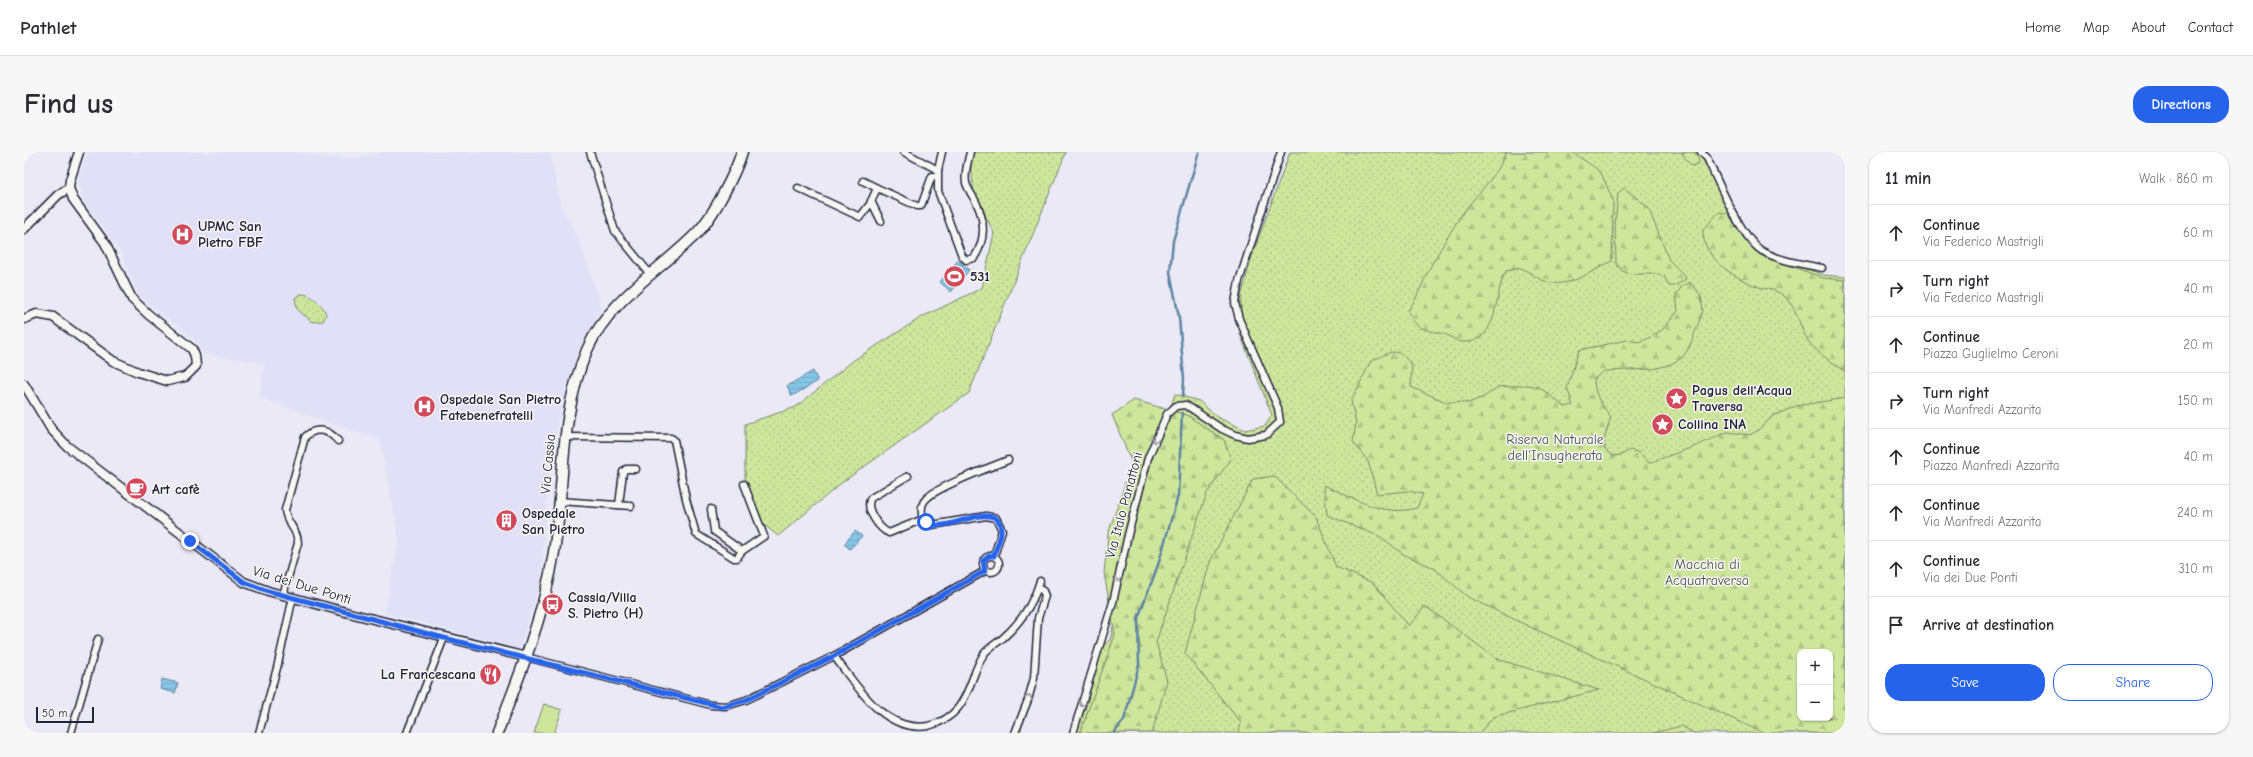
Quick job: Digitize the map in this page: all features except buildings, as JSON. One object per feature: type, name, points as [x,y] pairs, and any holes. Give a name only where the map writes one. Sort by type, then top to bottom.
[{"type":"main road","name":"Via Cassia","points":[[497,733],[526,657],[551,567],[565,437],[575,386],[594,338],[612,310],[699,231],[726,188],[742,152]]},
{"type":"street","points":[[24,319],[37,314],[53,317],[114,361],[138,372],[167,381],[186,378],[196,366],[195,356],[192,349],[149,315],[132,299],[105,243],[79,209],[69,188],[73,169],[79,152]]},
{"type":"street","points":[[590,152],[615,231],[650,274]]},
{"type":"street","points":[[904,152],[937,173]]},
{"type":"street","points":[[942,152],[937,173],[938,191],[962,256],[966,260],[971,260],[978,253],[984,229],[982,217],[966,184],[966,168],[970,152]]},
{"type":"street","points":[[1701,152],[1707,158],[1739,221],[1757,246],[1776,256],[1822,268]]},
{"type":"street","name":"Via Italo Panattoni","points":[[1073,733],[1113,602],[1128,535],[1148,458],[1164,418],[1174,407],[1183,405],[1190,407],[1222,429],[1244,438],[1257,438],[1266,435],[1277,427],[1280,420],[1278,408],[1239,319],[1235,304],[1239,281],[1282,153]]},
{"type":"street","points":[[863,181],[917,206],[924,202],[932,176],[937,173]]},
{"type":"street","points":[[24,229],[58,195],[69,188]]},
{"type":"street","points":[[798,188],[860,216],[871,201],[877,188]]},
{"type":"street","points":[[871,201],[881,220]]},
{"type":"street","name":"Via dei Due Ponti","points":[[24,384],[51,429],[67,446],[239,578],[257,588],[444,638],[526,657]]},
{"type":"street","points":[[283,595],[298,543],[298,535],[285,516],[285,510],[305,437],[310,432],[321,430],[332,435],[338,441]]},
{"type":"street","points":[[565,437],[671,438],[674,440],[686,499],[696,534],[734,558],[739,556],[742,551],[764,536],[744,484]]},
{"type":"street","points":[[923,519],[923,504],[932,494],[1008,460]]},
{"type":"street","points":[[619,505],[623,472],[626,469],[636,469]]},
{"type":"street","points":[[908,476],[871,498],[868,502],[868,507],[882,529],[889,533],[923,519]]},
{"type":"street","points":[[559,501],[631,506]]},
{"type":"street","points":[[710,509],[714,531],[742,551]]},
{"type":"street","points":[[923,519],[929,524],[936,525],[979,517],[994,517],[1000,522],[1002,530],[994,556]]},
{"type":"street","points":[[985,571],[983,561],[989,556],[994,556]]},
{"type":"street","points":[[526,657],[718,707],[741,702],[792,677],[834,656],[985,571],[993,572],[999,567],[999,562],[994,556]]},
{"type":"street","points":[[834,656],[869,699],[891,720],[912,727],[934,724],[949,717],[964,700],[983,656],[991,646],[1014,627],[1031,605],[1040,581]]},
{"type":"street","points":[[1015,733],[1028,700],[1035,672],[1038,618],[1045,596],[1044,591],[1038,588]]},
{"type":"street","points":[[259,733],[277,668],[293,597]]},
{"type":"street","points":[[407,733],[444,638]]},
{"type":"street","points":[[71,733],[98,639]]},
{"type":"shaded area","name":"Ospedale San Pietro Fatebenefratelli","points":[[88,152],[300,152],[330,158],[363,157],[380,152],[550,152],[561,206],[582,248],[602,308],[579,349],[565,391],[550,455],[541,579],[520,649],[384,613],[399,541],[380,440],[259,398],[265,363],[203,354],[192,337],[139,296],[120,251],[83,200],[79,177]]},
{"type":"green space","points":[[969,152],[1066,152],[969,393],[844,481],[778,536],[762,523],[745,478],[745,424],[796,407],[854,360],[922,317],[982,288],[994,233],[974,193]]},
{"type":"green space","name":"Riserva Naturale dell'Insugherata","points":[[1290,152],[1699,152],[1737,224],[1762,251],[1823,275],[1845,277],[1845,733],[1076,733],[1087,703],[1102,647],[1110,640],[1150,467],[1175,394],[1199,401],[1217,417],[1245,430],[1265,426],[1272,415],[1240,334],[1241,297],[1252,256]]},
{"type":"green space","points":[[1506,152],[1572,152],[1597,169],[1602,175],[1613,200],[1612,261],[1579,278],[1562,283],[1544,281],[1521,268],[1506,271],[1502,280],[1490,326],[1484,334],[1476,340],[1461,342],[1447,335],[1426,330],[1418,326],[1411,318],[1408,311],[1433,262],[1457,222],[1492,178]]},
{"type":"green space","points":[[1682,152],[1694,152],[1699,163],[1692,166],[1686,160]]},
{"type":"green space","points":[[1624,188],[1648,207],[1669,260],[1685,276],[1685,280],[1674,286],[1669,286],[1664,276],[1658,274],[1633,274],[1622,271],[1616,263],[1615,226],[1618,193]]},
{"type":"green space","points":[[1719,212],[1729,214],[1735,225],[1759,254],[1823,278],[1845,280],[1845,371],[1821,354],[1809,342],[1794,309],[1786,297],[1780,293],[1747,282],[1720,265],[1713,257],[1704,240],[1703,230]]},
{"type":"green space","name":"Macchia di Acquatraversa","points":[[1689,283],[1692,284],[1701,296],[1703,311],[1689,348],[1682,358],[1669,365],[1653,369],[1604,371],[1594,379],[1595,390],[1599,399],[1611,417],[1604,439],[1605,450],[1613,456],[1621,455],[1630,450],[1640,453],[1649,463],[1696,446],[1728,432],[1749,435],[1757,431],[1773,416],[1796,406],[1845,398],[1845,733],[1764,733],[1526,625],[1468,597],[1434,568],[1403,554],[1381,537],[1327,515],[1324,485],[1358,501],[1392,510],[1417,508],[1423,494],[1408,491],[1377,494],[1368,461],[1353,442],[1356,423],[1351,401],[1371,361],[1393,352],[1401,355],[1412,365],[1411,387],[1446,402],[1468,403],[1484,397],[1498,387],[1528,385],[1539,387],[1565,407],[1573,405],[1567,388],[1579,350],[1627,340],[1638,342],[1647,339],[1662,330],[1678,311],[1676,295],[1682,286]]},
{"type":"green space","points":[[301,294],[305,294],[313,298],[320,304],[326,315],[323,321],[312,322],[297,309],[295,298]]},
{"type":"green space","points":[[1134,400],[1187,415],[1224,440],[1231,459],[1207,493],[1156,642],[1167,681],[1152,733],[1080,733],[1115,635],[1104,573],[1108,534],[1132,463],[1112,415]]},
{"type":"green space","points":[[1274,476],[1316,517],[1336,567],[1373,583],[1409,626],[1425,606],[1497,659],[1599,690],[1493,717],[1479,733],[1239,733],[1241,723],[1185,653],[1210,562],[1253,479]]},
{"type":"green space","points":[[544,704],[562,710],[554,733],[534,733]]},
{"type":"green space","points":[[1681,726],[1694,733],[1653,733]]},
{"type":"water","name":"531","points":[[958,260],[969,270],[951,292],[940,282]]},
{"type":"water","points":[[813,371],[818,381],[792,396],[787,386]]},
{"type":"water","points":[[855,531],[862,536],[850,549],[844,544]]},
{"type":"water","points":[[162,679],[178,683],[175,693],[160,689]]},
{"type":"waterway","points":[[1183,395],[1184,379],[1179,317],[1170,272],[1173,241],[1199,152]]},
{"type":"waterway","points":[[1114,733],[1124,720],[1139,665],[1138,618],[1158,565],[1178,496],[1182,413]]},
{"type":"place","name":"UPMC San Pietro FBF","points":[[183,234]]},
{"type":"place","name":"531","points":[[955,276]]},
{"type":"place","name":"Pagus dell'Acqua Traversa","points":[[1676,398]]},
{"type":"place","name":"Ospedale San Pietro Fatebenefratelli","points":[[424,407]]},
{"type":"place","name":"Collina INA","points":[[1663,424]]},
{"type":"place","name":"Art cafè","points":[[137,489]]},
{"type":"place","name":"Ospedale San Pietro","points":[[507,521]]},
{"type":"place","name":"Cassia/Villa S. Pietro (H)","points":[[552,605]]},
{"type":"place","name":"La Francescana","points":[[491,674]]},
{"type":"route","points":[[190,541],[244,582],[268,591],[444,638],[526,657],[722,707],[730,706],[746,700],[765,689],[834,656],[966,583],[985,571],[982,564],[983,561],[986,557],[994,556],[1002,533],[1000,522],[992,516],[936,525],[926,522]]}]
